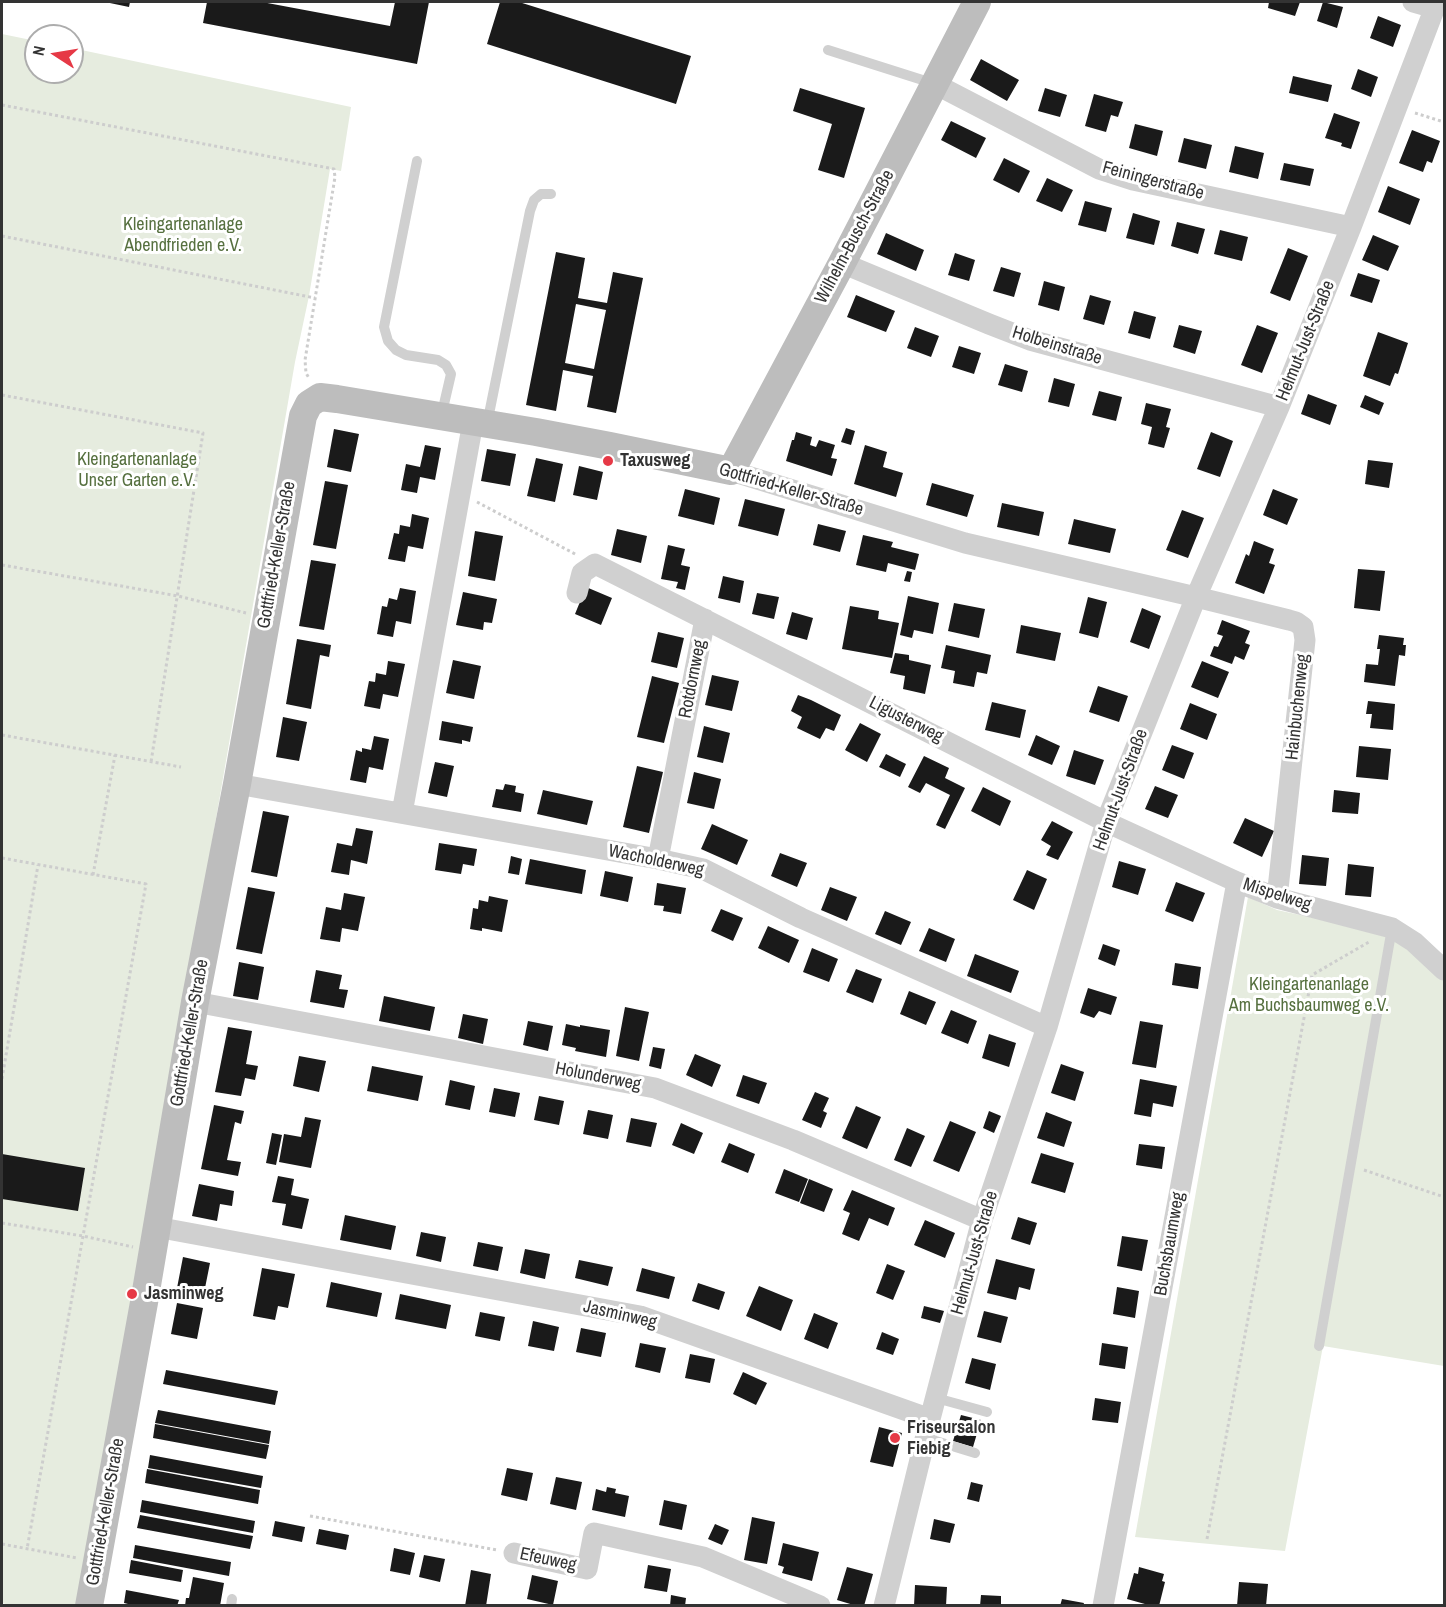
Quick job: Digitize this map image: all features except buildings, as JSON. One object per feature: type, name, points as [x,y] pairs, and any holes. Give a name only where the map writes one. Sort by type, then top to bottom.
[{"type":"street","name":"Wilhelm-Busch-Straße","points":[[731,471],[842,263],[976,2]]},
{"type":"street","points":[[1413,2],[1436,5]]},
{"type":"street","name":"Helmut-Just-Straße","points":[[884,1605],[982,1220],[1047,1027],[1106,822],[1196,597],[1279,407],[1436,5]]},
{"type":"street","name":"Feiningerstraße","points":[[935,84],[1099,169],[1133,180],[1351,227]]},
{"type":"street","name":"Holbeinstraße","points":[[842,263],[1030,340],[1279,407]]},
{"type":"street","name":"Gottfried-Keller-Straße","points":[[89,1605],[195,1002],[303,416],[309,404],[320,397],[610,446],[731,471],[965,543],[1196,597]]},
{"type":"street","points":[[402,813],[460,493],[480,423]]},
{"type":"street","points":[[577,593],[582,573],[595,564]]},
{"type":"street","name":"Rotdornweg","points":[[595,564],[705,619],[658,859]]},
{"type":"street","name":"Hainbuchenweg","points":[[1196,597],[1296,622],[1303,627],[1305,633],[1277,898]]},
{"type":"street","name":"Ligusterweg","points":[[705,619],[1106,822]]},
{"type":"street","name":"Wacholderweg","points":[[237,784],[703,869],[801,918],[1047,1027]]},
{"type":"street","name":"Mispelweg","points":[[1106,822],[1236,882],[1277,898],[1392,928],[1414,942],[1444,970]]},
{"type":"street","name":"Buchsbaumweg","points":[[1103,1605],[1236,882]]},
{"type":"street","name":"Holunderweg","points":[[195,1002],[655,1088],[793,1140],[982,1220]]},
{"type":"street","name":"Jasminweg","points":[[154,1239],[640,1316],[931,1418]]},
{"type":"street","name":"Efeuweg","points":[[514,1553],[587,1569],[594,1533],[703,1557],[820,1605]]},
{"type":"lane","points":[[828,50],[935,84]]},
{"type":"lane","points":[[417,160],[384,327],[388,341],[396,350],[406,355],[438,360],[446,365],[451,374],[441,417]]},
{"type":"lane","points":[[480,423],[530,211],[534,200],[541,194],[551,194]]},
{"type":"lane","points":[[1319,1346],[1392,928]]},
{"type":"lane","points":[[931,1418],[987,1412]]},
{"type":"lane","points":[[931,1418],[975,1453]]},
{"type":"path","points":[[2,105],[334,170],[335,177],[304,360]]},
{"type":"path","points":[[1396,107],[1444,122]]},
{"type":"path","points":[[2,236],[315,298]]},
{"type":"path","points":[[2,396],[203,433],[151,762]]},
{"type":"path","points":[[460,493],[595,564]]},
{"type":"path","points":[[2,565],[178,596],[266,618]]},
{"type":"path","points":[[2,735],[181,767]]},
{"type":"path","points":[[93,874],[115,755]]},
{"type":"path","points":[[2,858],[146,884],[27,1549]]},
{"type":"path","points":[[2,1079],[38,865]]},
{"type":"path","points":[[1207,1539],[1312,975],[1392,928]]},
{"type":"path","points":[[1351,1166],[1444,1197]]},
{"type":"path","points":[[2,1223],[83,1236],[154,1239]]},
{"type":"path","name":"Efeuweg","points":[[310,1516],[514,1553]]},
{"type":"path","points":[[2,1544],[97,1562]]},
{"type":"green space","name":"Kleingartenanlage Unser Garten e.V.","points":[[2,34],[24,39],[24,84],[84,84],[84,51],[351,107],[341,171],[330,169],[309,296],[295,362],[80,1605],[13,1606],[2,1603]]},
{"type":"green space","name":"Kleingartenanlage Am Buchsbaumweg e.V.","points":[[1248,897],[1277,910],[1398,936],[1444,955],[1444,1366],[1323,1346],[1285,1551],[1135,1537]]},
{"type":"place","name":"Taxusweg","points":[[608,461]]},
{"type":"place","name":"Jasminweg","points":[[132,1294]]},
{"type":"place","name":"Friseursalon Fiebig","points":[[895,1438]]},
{"type":"park label","name":"Kleingartenanlage Abendfrieden e.V.","points":[[183,235]]}]
